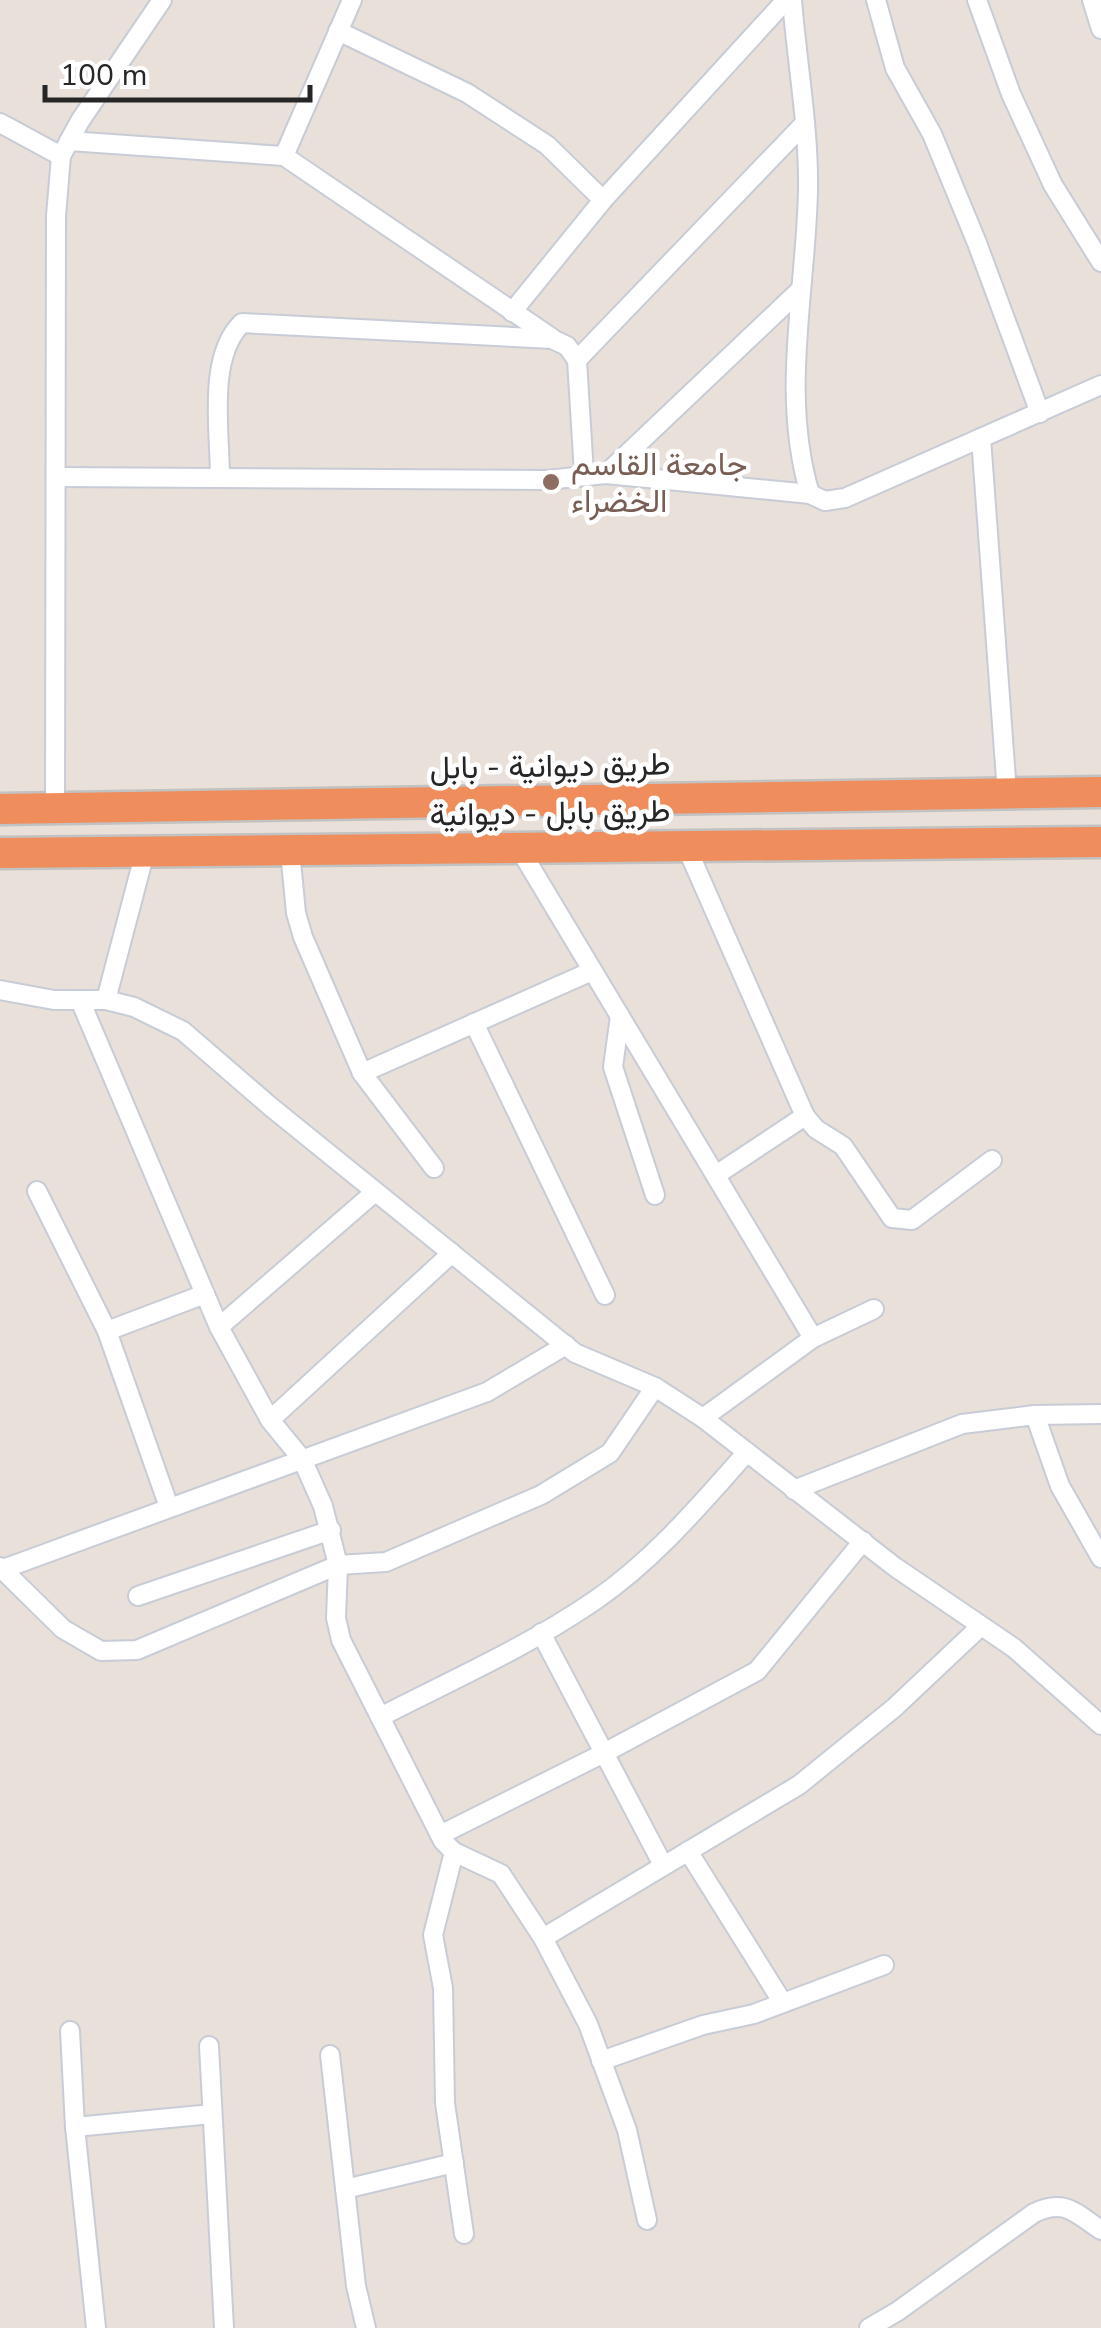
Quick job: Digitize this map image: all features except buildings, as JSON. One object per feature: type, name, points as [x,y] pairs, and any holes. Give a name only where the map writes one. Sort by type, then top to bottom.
[{"type":"highway","name":"طريق ديوانية - بابل","points":[[0,809],[1101,792]]},
{"type":"highway","points":[[894,844],[882,830],[880,820],[882,810],[896,795]]},
{"type":"highway","points":[[836,845],[851,832],[854,822],[853,811],[840,796]]},
{"type":"highway","points":[[53,808],[42,819],[44,834],[54,853]]},
{"type":"highway","name":"طريق بابل - ديوانية","points":[[0,854],[1101,842]]},
{"type":"street","points":[[53,808],[56,216],[65,149],[162,0]]},
{"type":"street","points":[[284,156],[352,0]]},
{"type":"street","points":[[789,0],[808,188],[794,377],[798,454],[810,494]]},
{"type":"street","points":[[512,312],[604,200],[789,0]]},
{"type":"street","points":[[876,0],[896,68],[932,134],[1040,413]]},
{"type":"street","points":[[977,0],[1011,94],[1053,185],[1101,262]]},
{"type":"street","points":[[1092,0],[1101,29]]},
{"type":"street","points":[[338,31],[467,93],[547,145],[604,200]]},
{"type":"street","points":[[0,123],[65,149],[284,156],[567,346],[577,360],[584,474]]},
{"type":"street","points":[[577,360],[802,125]]},
{"type":"street","points":[[606,474],[800,290]]},
{"type":"street","points":[[220,478],[220,359],[228,336],[242,322],[552,339]]},
{"type":"street","points":[[56,477],[546,480],[606,474],[810,494],[825,501],[845,498],[1101,385]]},
{"type":"street","points":[[981,438],[1007,793]]},
{"type":"street","points":[[686,846],[806,1116],[842,1146],[892,1218],[912,1220],[992,1160]]},
{"type":"street","points":[[519,848],[813,1338]]},
{"type":"street","points":[[290,851],[296,913],[303,937],[362,1073],[434,1168]]},
{"type":"street","points":[[106,1000],[145,852]]},
{"type":"street","points":[[362,1073],[592,971]]},
{"type":"street","points":[[0,990],[54,1000],[106,1000],[134,1007],[183,1030],[575,1353],[655,1387],[703,1418],[862,1541],[1014,1648],[1101,1724]]},
{"type":"street","points":[[80,1000],[219,1327],[270,1420],[302,1458],[331,1530],[338,1565],[336,1618],[341,1640],[440,1835],[454,1852],[501,1874],[543,1938],[588,2024],[602,2061],[627,2130],[647,2220]]},
{"type":"street","points":[[620,1016],[612,1067],[655,1195]]},
{"type":"street","points":[[474,1023],[605,1295]]},
{"type":"street","points":[[716,1175],[806,1116]]},
{"type":"street","points":[[36,1190],[107,1331],[169,1508]]},
{"type":"street","points":[[219,1327],[375,1192]]},
{"type":"street","points":[[270,1420],[452,1253]]},
{"type":"street","points":[[107,1331],[204,1294]]},
{"type":"street","points":[[703,1418],[813,1338],[874,1309]]},
{"type":"street","points":[[566,1345],[487,1392],[1,1568],[63,1629],[102,1651],[136,1650],[338,1565],[386,1562],[541,1495],[610,1453],[655,1387]]},
{"type":"street","points":[[794,1490],[962,1424],[1035,1415],[1101,1414]]},
{"type":"street","points":[[1035,1415],[1066,1497],[1101,1558]]},
{"type":"street","points":[[380,1716],[541,1633],[597,1599],[675,1532],[747,1452]]},
{"type":"street","points":[[138,1596],[331,1530]]},
{"type":"street","points":[[440,1835],[757,1671],[862,1541]]},
{"type":"street","points":[[543,1938],[799,1785],[894,1708],[981,1626]]},
{"type":"street","points":[[541,1633],[663,1865]]},
{"type":"street","points":[[688,1851],[783,2003]]},
{"type":"street","points":[[454,1852],[433,1935],[443,1988],[445,2102],[464,2234]]},
{"type":"street","points":[[602,2061],[703,2026],[754,2014],[884,1965]]},
{"type":"street","points":[[70,2031],[75,2127],[96,2328]]},
{"type":"street","points":[[209,2046],[224,2328]]},
{"type":"street","points":[[330,2056],[356,2286],[366,2328]]},
{"type":"street","points":[[75,2127],[212,2114]]},
{"type":"street","points":[[345,2189],[454,2163]]},
{"type":"street","points":[[869,2328],[1052,2204],[1068,2208],[1101,2230]]},
{"type":"place","name":"جامعة القاسم الخضراء","points":[[551,482]]}]
